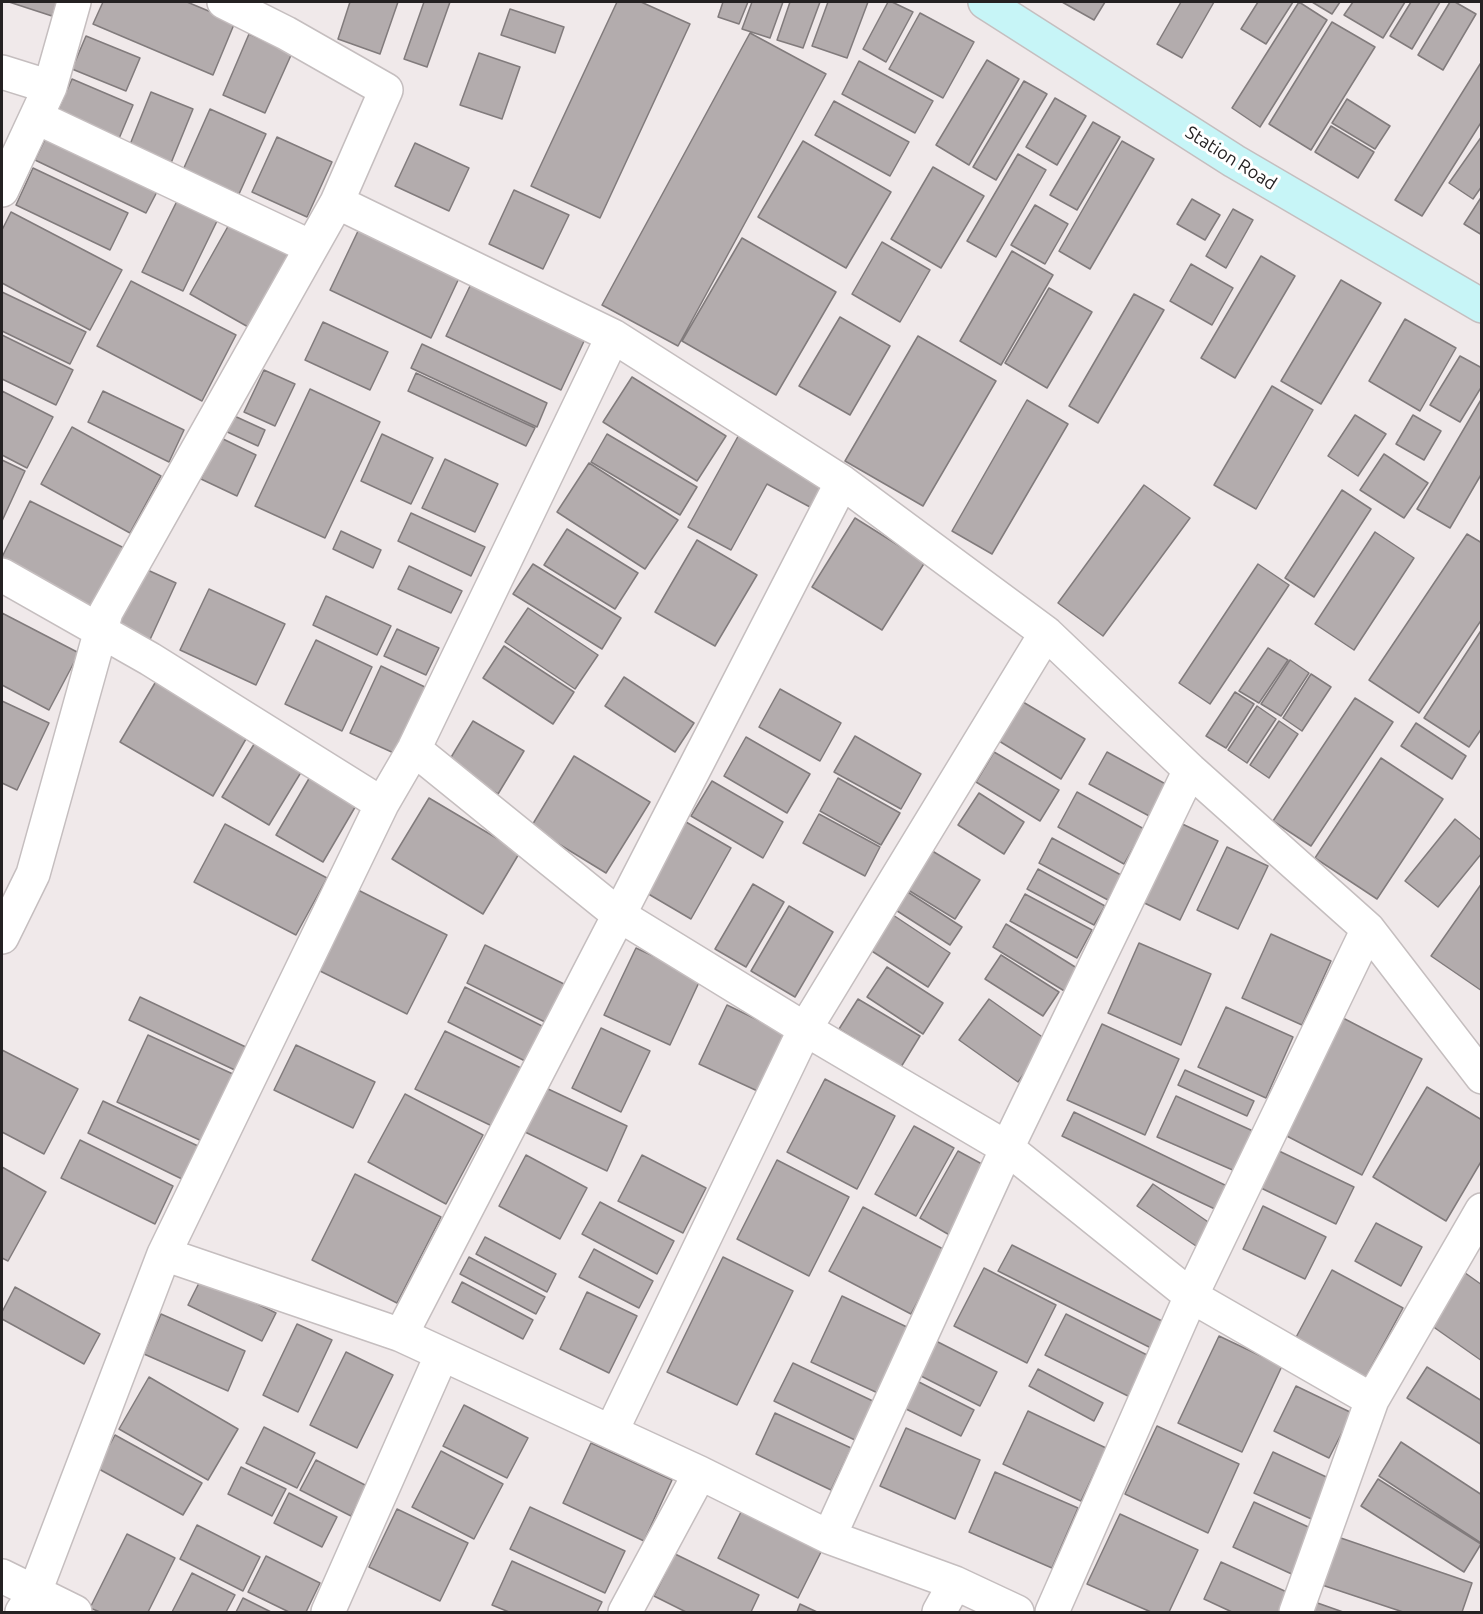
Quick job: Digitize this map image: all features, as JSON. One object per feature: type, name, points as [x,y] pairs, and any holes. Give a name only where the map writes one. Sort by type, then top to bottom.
[{"type":"main road","name":"Station Road","points":[[985,2],[1234,161],[1482,306]]},
{"type":"street","points":[[2,190],[50,87],[74,2]]},
{"type":"street","points":[[2,937],[33,874],[106,612],[337,202],[386,90],[286,33],[224,2]]},
{"type":"street","points":[[2,72],[50,87]]},
{"type":"street","points":[[36,117],[311,247]]},
{"type":"street","points":[[337,202],[613,336],[842,482],[1046,633],[1190,770],[1368,929],[1482,1077]]},
{"type":"street","points":[[28,1603],[164,1254],[382,804],[414,750],[613,336]]},
{"type":"street","points":[[400,1335],[842,482]]},
{"type":"street","points":[[2,575],[150,659],[382,804]]},
{"type":"street","points":[[612,1432],[805,1029],[1046,633]]},
{"type":"street","points":[[414,750],[619,915],[805,1029],[1007,1148],[1191,1296],[1372,1400]]},
{"type":"street","points":[[829,1537],[1007,1148],[1190,770]]},
{"type":"street","points":[[1052,1612],[1191,1296],[1368,929]]},
{"type":"street","points":[[1296,1612],[1372,1400],[1482,1210]]},
{"type":"street","points":[[164,1254],[400,1335],[700,1473],[829,1537],[955,1582],[1017,1612]]},
{"type":"street","points":[[328,1612],[442,1354]]},
{"type":"street","points":[[625,1612],[700,1473]]},
{"type":"street","points":[[2,1576],[28,1603],[75,1612]]},
{"type":"street","points":[[939,1612],[955,1582]]},
{"type":"building","points":[[9,2],[57,2],[52,16]]},
{"type":"building","points":[[103,2],[187,2],[235,22],[213,75],[93,24]]},
{"type":"building","points":[[350,2],[398,2],[380,54],[338,39]]},
{"type":"building","points":[[424,2],[450,2],[427,67],[404,59]]},
{"type":"building","points":[[617,2],[641,2],[690,24],[600,218],[531,186]]},
{"type":"building","points":[[723,2],[748,2],[739,24],[718,17]]},
{"type":"building","points":[[752,2],[783,2],[770,38],[742,29]]},
{"type":"building","points":[[790,2],[820,2],[803,48],[777,40]]},
{"type":"building","points":[[828,2],[868,2],[847,58],[812,46]]},
{"type":"building","points":[[888,2],[913,12],[886,62],[863,49]]},
{"type":"building","points":[[1062,2],[1105,2],[1094,20]]},
{"type":"building","points":[[1181,2],[1214,2],[1182,58],[1157,44]]},
{"type":"building","points":[[1258,2],[1293,2],[1266,44],[1241,29]]},
{"type":"building","points":[[1299,2],[1327,20],[1260,127],[1232,108]]},
{"type":"building","points":[[1312,2],[1340,2],[1332,14]]},
{"type":"building","points":[[1353,2],[1405,2],[1383,38],[1344,15]]},
{"type":"building","points":[[1411,2],[1440,2],[1412,49],[1390,36]]},
{"type":"building","points":[[1450,2],[1455,2],[1476,14],[1443,70],[1418,55]]},
{"type":"building","points":[[510,9],[564,27],[555,53],[501,35]]},
{"type":"building","points":[[920,13],[974,42],[943,98],[889,69]]},
{"type":"building","points":[[1332,22],[1375,47],[1311,150],[1269,124]]},
{"type":"building","points":[[750,33],[826,74],[678,346],[602,305]]},
{"type":"building","points":[[249,34],[292,53],[265,113],[223,95]]},
{"type":"building","points":[[86,36],[140,58],[126,91],[72,69]]},
{"type":"building","points":[[479,53],[520,67],[502,119],[460,105]]},
{"type":"building","points":[[987,60],[1019,79],[969,165],[936,145]]},
{"type":"building","points":[[859,61],[933,101],[915,133],[842,94]]},
{"type":"building","points":[[1482,61],[1482,121],[1422,216],[1395,200]]},
{"type":"building","points":[[72,79],[133,105],[118,141],[56,115]]},
{"type":"building","points":[[1024,81],[1047,94],[996,180],[973,167]]},
{"type":"building","points":[[151,92],[193,109],[169,168],[127,152]]},
{"type":"building","points":[[1055,98],[1086,116],[1057,165],[1026,147]]},
{"type":"building","points":[[1347,99],[1390,126],[1375,149],[1332,123]]},
{"type":"building","points":[[834,101],[909,142],[890,176],[815,135]]},
{"type":"building","points":[[210,109],[266,134],[239,194],[183,170]]},
{"type":"building","points":[[1093,122],[1120,137],[1077,210],[1050,195]]},
{"type":"building","points":[[1331,126],[1374,152],[1358,178],[1315,152]]},
{"type":"building","points":[[49,131],[161,184],[146,213],[35,160]]},
{"type":"building","points":[[1482,136],[1482,186],[1473,199],[1449,183]]},
{"type":"building","points":[[277,137],[332,162],[307,217],[252,192]]},
{"type":"building","points":[[803,141],[891,192],[846,268],[758,217]]},
{"type":"building","points":[[1122,141],[1154,159],[1090,269],[1059,251]]},
{"type":"building","points":[[415,143],[469,168],[449,211],[395,186]]},
{"type":"building","points":[[1018,154],[1046,170],[996,257],[967,241]]},
{"type":"building","points":[[933,167],[984,196],[941,268],[891,239]]},
{"type":"building","points":[[33,168],[128,213],[110,250],[16,205]]},
{"type":"building","points":[[514,190],[569,215],[543,269],[489,244]]},
{"type":"building","points":[[1482,196],[1482,235],[1464,224]]},
{"type":"building","points":[[178,199],[218,219],[183,291],[142,272]]},
{"type":"building","points":[[1192,199],[1220,215],[1205,240],[1177,224]]},
{"type":"building","points":[[1035,205],[1068,224],[1045,264],[1011,245]]},
{"type":"building","points":[[1233,209],[1253,220],[1226,268],[1206,256]]},
{"type":"building","points":[[11,212],[122,270],[90,330],[2,283],[2,230]]},
{"type":"building","points":[[231,221],[291,255],[250,328],[190,294]]},
{"type":"building","points":[[359,229],[460,276],[431,338],[330,290]]},
{"type":"building","points":[[742,238],[836,292],[776,395],[682,341]]},
{"type":"building","points":[[882,242],[930,270],[900,322],[852,294]]},
{"type":"building","points":[[1012,251],[1053,275],[1001,365],[960,341]]},
{"type":"building","points":[[1261,256],[1295,276],[1235,378],[1201,358]]},
{"type":"building","points":[[1191,264],[1233,288],[1212,325],[1170,301]]},
{"type":"building","points":[[1341,280],[1381,303],[1321,404],[1281,381]]},
{"type":"building","points":[[131,281],[236,335],[202,401],[97,346]]},
{"type":"building","points":[[471,284],[586,337],[561,390],[446,336]]},
{"type":"building","points":[[1049,288],[1092,312],[1047,388],[1005,363]]},
{"type":"building","points":[[2,292],[86,332],[70,364],[2,331]]},
{"type":"building","points":[[1134,294],[1164,310],[1098,423],[1069,406]]},
{"type":"building","points":[[840,317],[890,346],[850,415],[799,386]]},
{"type":"building","points":[[1405,319],[1456,348],[1420,411],[1369,381]]},
{"type":"building","points":[[323,322],[388,352],[370,390],[305,360]]},
{"type":"building","points":[[2,335],[73,370],[56,405],[2,379]]},
{"type":"building","points":[[918,336],[996,381],[923,506],[845,461]]},
{"type":"building","points":[[422,344],[547,403],[537,427],[411,368]]},
{"type":"building","points":[[1460,356],[1482,368],[1482,386],[1460,422],[1430,405]]},
{"type":"building","points":[[264,370],[295,384],[275,426],[244,412]]},
{"type":"building","points":[[416,373],[535,428],[526,446],[408,391]]},
{"type":"building","points":[[632,377],[726,436],[697,481],[603,422]]},
{"type":"building","points":[[1272,386],[1313,410],[1256,509],[1214,485]]},
{"type":"building","points":[[310,389],[380,422],[325,538],[255,506]]},
{"type":"building","points":[[2,391],[53,417],[27,468],[2,455]]},
{"type":"building","points":[[103,391],[184,430],[169,462],[88,422]]},
{"type":"building","points":[[1482,398],[1482,473],[1450,528],[1417,509]]},
{"type":"building","points":[[1027,400],[1068,424],[992,554],[952,531]]},
{"type":"building","points":[[230,414],[265,430],[258,446],[223,430]]},
{"type":"building","points":[[1355,415],[1386,434],[1358,476],[1328,456]]},
{"type":"building","points":[[1413,415],[1441,431],[1424,460],[1396,444]]},
{"type":"building","points":[[72,427],[161,476],[130,533],[41,484]]},
{"type":"building","points":[[741,431],[826,478],[810,507],[767,484],[731,550],[688,527]]},
{"type":"building","points":[[382,434],[433,458],[411,504],[361,481]]},
{"type":"building","points":[[607,434],[697,487],[680,515],[591,462]]},
{"type":"building","points":[[221,438],[256,455],[237,496],[201,479]]},
{"type":"building","points":[[1384,454],[1428,483],[1404,518],[1360,490]]},
{"type":"building","points":[[445,459],[498,484],[475,532],[422,508]]},
{"type":"building","points":[[2,460],[25,471],[2,521]]},
{"type":"building","points":[[589,463],[678,520],[645,569],[557,512]]},
{"type":"building","points":[[1144,485],[1190,518],[1103,636],[1058,603]]},
{"type":"building","points":[[1342,490],[1371,509],[1314,597],[1285,578]]},
{"type":"building","points":[[30,501],[124,548],[93,609],[2,563],[2,557]]},
{"type":"building","points":[[411,513],[485,547],[471,576],[398,541]]},
{"type":"building","points":[[855,518],[925,562],[882,630],[812,587]]},
{"type":"building","points":[[567,529],[638,573],[615,609],[544,565]]},
{"type":"building","points":[[341,531],[381,550],[373,568],[333,549]]},
{"type":"building","points":[[1375,532],[1414,558],[1354,650],[1315,624]]},
{"type":"building","points":[[1467,534],[1482,543],[1482,619],[1419,713],[1369,680]]},
{"type":"building","points":[[697,540],[757,575],[715,646],[655,612]]},
{"type":"building","points":[[533,564],[621,618],[602,649],[513,594]]},
{"type":"building","points":[[1258,564],[1289,585],[1210,704],[1179,683]]},
{"type":"building","points":[[409,566],[462,591],[451,613],[398,589]]},
{"type":"building","points":[[141,567],[176,583],[148,644],[113,628]]},
{"type":"building","points":[[209,589],[285,624],[256,685],[180,650]]},
{"type":"building","points":[[326,596],[391,626],[377,655],[313,625]]},
{"type":"building","points":[[528,608],[598,655],[575,689],[505,642]]},
{"type":"building","points":[[2,613],[79,653],[49,710],[2,685]]},
{"type":"building","points":[[397,629],[439,648],[426,675],[384,656]]},
{"type":"building","points":[[1482,629],[1482,728],[1469,747],[1424,718]]},
{"type":"building","points":[[316,640],[372,667],[342,731],[285,704]]},
{"type":"building","points":[[504,646],[574,692],[553,724],[483,678]]},
{"type":"building","points":[[1268,648],[1288,660],[1259,703],[1239,691]]},
{"type":"building","points":[[1290,660],[1309,673],[1281,716],[1261,704]]},
{"type":"building","points":[[381,666],[427,688],[396,754],[350,733]]},
{"type":"building","points":[[1311,674],[1331,687],[1302,731],[1283,718]]},
{"type":"building","points":[[624,677],[694,723],[675,752],[605,706]]},
{"type":"building","points":[[158,678],[250,732],[213,796],[120,742]]},
{"type":"building","points":[[780,689],[841,723],[820,761],[759,727]]},
{"type":"building","points":[[1235,692],[1254,704],[1226,748],[1206,736]]},
{"type":"building","points":[[1355,698],[1393,722],[1311,846],[1273,821]]},
{"type":"building","points":[[2,701],[49,723],[17,790],[2,783]]},
{"type":"building","points":[[1023,702],[1085,739],[1061,779],[999,741]]},
{"type":"building","points":[[1257,706],[1276,719],[1247,763],[1228,750]]},
{"type":"building","points":[[473,721],[524,751],[498,794],[447,764]]},
{"type":"building","points":[[1279,721],[1298,734],[1269,778],[1250,765]]},
{"type":"building","points":[[1416,723],[1466,756],[1452,779],[1401,746]]},
{"type":"building","points":[[855,736],[921,774],[901,809],[834,772]]},
{"type":"building","points":[[746,737],[810,774],[787,813],[724,776]]},
{"type":"building","points":[[256,741],[303,769],[269,825],[222,797]]},
{"type":"building","points":[[994,752],[1059,790],[1040,821],[976,782]]},
{"type":"building","points":[[1107,752],[1171,787],[1153,818],[1089,784]]},
{"type":"building","points":[[574,756],[650,802],[606,873],[531,827]]},
{"type":"building","points":[[1381,758],[1443,799],[1377,899],[1315,858]]},
{"type":"building","points":[[314,770],[361,797],[323,862],[276,835]]},
{"type":"building","points":[[838,778],[900,813],[881,845],[820,811]]},
{"type":"building","points":[[712,781],[783,822],[763,858],[691,816]]},
{"type":"building","points":[[1077,792],[1144,829],[1124,864],[1058,827]]},
{"type":"building","points":[[979,793],[1024,822],[1004,854],[958,825]]},
{"type":"building","points":[[429,798],[520,852],[483,914],[392,859]]},
{"type":"building","points":[[819,814],[880,847],[865,876],[803,843]]},
{"type":"building","points":[[1455,819],[1482,841],[1482,853],[1438,907],[1405,881]]},
{"type":"building","points":[[1174,820],[1218,841],[1180,920],[1136,899]]},
{"type":"building","points":[[686,822],[731,848],[691,919],[645,892]]},
{"type":"building","points":[[225,824],[327,878],[296,935],[194,882]]},
{"type":"building","points":[[1052,838],[1121,875],[1108,900],[1039,863]]},
{"type":"building","points":[[1227,847],[1268,866],[1238,929],[1197,910]]},
{"type":"building","points":[[929,849],[980,880],[955,919],[905,888]]},
{"type":"building","points":[[1038,869],[1105,906],[1094,925],[1027,889]]},
{"type":"building","points":[[1482,883],[1482,991],[1431,956]]},
{"type":"building","points":[[753,884],[784,902],[746,967],[715,949]]},
{"type":"building","points":[[903,889],[962,927],[950,945],[891,907]]},
{"type":"building","points":[[358,890],[447,935],[407,1014],[318,970]]},
{"type":"building","points":[[1025,894],[1092,930],[1077,958],[1010,921]]},
{"type":"building","points":[[789,906],[833,932],[795,997],[751,971]]},
{"type":"building","points":[[890,913],[950,953],[928,987],[867,948]]},
{"type":"building","points":[[1006,924],[1080,970],[1066,992],[993,947]]},
{"type":"building","points":[[1271,934],[1331,961],[1302,1025],[1242,998]]},
{"type":"building","points":[[1139,943],[1211,974],[1181,1045],[1108,1013]]},
{"type":"building","points":[[485,945],[566,985],[547,1023],[467,983]]},
{"type":"building","points":[[636,948],[701,978],[670,1045],[604,1015]]},
{"type":"building","points":[[1001,955],[1059,992],[1043,1016],[985,979]]},
{"type":"building","points":[[887,967],[943,1003],[923,1034],[867,997]]},
{"type":"building","points":[[465,987],[544,1027],[527,1062],[448,1022]]},
{"type":"building","points":[[140,997],[250,1049],[239,1072],[129,1020]]},
{"type":"building","points":[[858,999],[920,1036],[901,1067],[839,1029]]},
{"type":"building","points":[[989,999],[1048,1041],[1018,1082],[959,1040]]},
{"type":"building","points":[[727,1005],[791,1036],[764,1094],[699,1064]]},
{"type":"building","points":[[1226,1007],[1293,1037],[1266,1098],[1198,1067]]},
{"type":"building","points":[[1341,1017],[1422,1059],[1362,1175],[1281,1133]]},
{"type":"building","points":[[1102,1024],[1179,1059],[1145,1135],[1067,1100]]},
{"type":"building","points":[[601,1028],[650,1051],[621,1112],[572,1088]]},
{"type":"building","points":[[445,1031],[521,1068],[492,1126],[415,1089]]},
{"type":"building","points":[[148,1035],[235,1075],[204,1142],[117,1102]]},
{"type":"building","points":[[296,1045],[375,1082],[353,1128],[274,1090]]},
{"type":"building","points":[[2,1050],[78,1089],[44,1154],[2,1132]]},
{"type":"building","points":[[1185,1070],[1254,1101],[1247,1116],[1178,1085]]},
{"type":"building","points":[[825,1079],[895,1116],[857,1189],[787,1152]]},
{"type":"building","points":[[1427,1087],[1482,1120],[1482,1160],[1446,1221],[1373,1177]]},
{"type":"building","points":[[546,1088],[627,1126],[607,1171],[525,1132]]},
{"type":"building","points":[[405,1094],[483,1135],[446,1204],[368,1162]]},
{"type":"building","points":[[1176,1096],[1253,1131],[1235,1171],[1157,1137]]},
{"type":"building","points":[[103,1101],[198,1146],[182,1179],[88,1133]]},
{"type":"building","points":[[1074,1112],[1231,1188],[1219,1211],[1062,1136]]},
{"type":"building","points":[[914,1126],[954,1148],[916,1216],[875,1194]]},
{"type":"building","points":[[80,1140],[173,1186],[155,1224],[61,1178]]},
{"type":"building","points":[[958,1151],[991,1169],[953,1237],[920,1218]]},
{"type":"building","points":[[1279,1151],[1354,1187],[1336,1224],[1261,1188]]},
{"type":"building","points":[[526,1155],[587,1188],[560,1239],[499,1206]]},
{"type":"building","points":[[642,1155],[706,1188],[683,1233],[618,1201]]},
{"type":"building","points":[[777,1160],[849,1197],[809,1276],[737,1239]]},
{"type":"building","points":[[2,1167],[46,1192],[8,1261],[2,1258]]},
{"type":"building","points":[[355,1174],[441,1217],[397,1303],[312,1260]]},
{"type":"building","points":[[1153,1184],[1214,1226],[1199,1248],[1137,1206]]},
{"type":"building","points":[[600,1202],[674,1241],[657,1274],[582,1234]]},
{"type":"building","points":[[1263,1206],[1326,1237],[1305,1279],[1243,1249]]},
{"type":"building","points":[[863,1207],[945,1250],[911,1314],[829,1271]]},
{"type":"building","points":[[1376,1223],[1422,1247],[1401,1286],[1355,1261]]},
{"type":"building","points":[[485,1237],[556,1274],[547,1292],[476,1254]]},
{"type":"building","points":[[1012,1245],[1166,1323],[1153,1349],[998,1271]]},
{"type":"building","points":[[594,1249],[653,1281],[639,1308],[579,1277]]},
{"type":"building","points":[[469,1257],[545,1297],[536,1314],[460,1274]]},
{"type":"building","points":[[723,1257],[793,1291],[737,1405],[667,1372]]},
{"type":"building","points":[[984,1268],[1056,1305],[1027,1363],[954,1326]]},
{"type":"building","points":[[1332,1270],[1403,1308],[1364,1380],[1293,1343]]},
{"type":"building","points":[[1461,1270],[1482,1285],[1482,1361],[1425,1321]]},
{"type":"building","points":[[202,1277],[276,1313],[262,1341],[188,1305]]},
{"type":"building","points":[[462,1282],[533,1320],[523,1339],[452,1302]]},
{"type":"building","points":[[15,1287],[100,1334],[84,1364],[2,1319],[2,1312]]},
{"type":"building","points":[[587,1292],[637,1316],[609,1373],[560,1349]]},
{"type":"building","points":[[842,1296],[911,1329],[880,1394],[811,1362]]},
{"type":"building","points":[[161,1314],[245,1351],[228,1391],[144,1354]]},
{"type":"building","points":[[1066,1314],[1149,1356],[1128,1396],[1045,1355]]},
{"type":"building","points":[[297,1324],[332,1340],[298,1412],[263,1395]]},
{"type":"building","points":[[1219,1336],[1282,1366],[1242,1452],[1178,1423]]},
{"type":"building","points":[[934,1340],[997,1372],[980,1406],[917,1374]]},
{"type":"building","points":[[346,1352],[393,1375],[357,1448],[310,1425]]},
{"type":"building","points":[[793,1363],[877,1403],[859,1442],[774,1401]]},
{"type":"building","points":[[1427,1367],[1482,1401],[1482,1445],[1407,1398]]},
{"type":"building","points":[[1038,1369],[1103,1403],[1094,1421],[1029,1386]]},
{"type":"building","points":[[149,1377],[238,1429],[208,1480],[119,1429]]},
{"type":"building","points":[[915,1380],[974,1410],[961,1436],[902,1407]]},
{"type":"building","points":[[1296,1386],[1352,1413],[1329,1458],[1274,1431]]},
{"type":"building","points":[[464,1405],[528,1438],[507,1478],[443,1446]]},
{"type":"building","points":[[1028,1411],[1106,1448],[1081,1501],[1003,1464]]},
{"type":"building","points":[[775,1413],[851,1448],[831,1490],[756,1454]]},
{"type":"building","points":[[1157,1426],[1239,1464],[1208,1533],[1125,1494]]},
{"type":"building","points":[[264,1427],[315,1453],[297,1488],[246,1463]]},
{"type":"building","points":[[906,1428],[980,1460],[955,1519],[880,1486]]},
{"type":"building","points":[[115,1435],[202,1483],[183,1515],[97,1468]]},
{"type":"building","points":[[1401,1442],[1482,1495],[1481,1543],[1379,1476]]},
{"type":"building","points":[[591,1443],[672,1480],[644,1541],[563,1503]]},
{"type":"building","points":[[441,1451],[503,1484],[474,1539],[412,1507]]},
{"type":"building","points":[[1273,1452],[1337,1482],[1318,1522],[1254,1493]]},
{"type":"building","points":[[316,1460],[367,1486],[351,1516],[300,1490]]},
{"type":"building","points":[[241,1467],[286,1489],[272,1516],[228,1494]]},
{"type":"building","points":[[995,1472],[1078,1508],[1052,1568],[969,1532]]},
{"type":"building","points":[[1378,1479],[1481,1544],[1464,1572],[1361,1506]]},
{"type":"building","points":[[289,1493],[337,1517],[322,1547],[274,1523]]},
{"type":"building","points":[[1254,1502],[1317,1531],[1296,1576],[1233,1547]]},
{"type":"building","points":[[745,1504],[825,1544],[798,1598],[718,1558]]},
{"type":"building","points":[[530,1507],[625,1551],[605,1593],[510,1549]]},
{"type":"building","points":[[397,1509],[468,1543],[440,1601],[369,1567]]},
{"type":"building","points":[[1120,1514],[1198,1550],[1169,1612],[1151,1612],[1087,1584]]},
{"type":"building","points":[[197,1525],[260,1557],[243,1591],[180,1559]]},
{"type":"building","points":[[127,1534],[175,1558],[148,1612],[100,1612],[90,1608]]},
{"type":"building","points":[[1335,1536],[1472,1583],[1462,1612],[1403,1612],[1319,1584]]},
{"type":"building","points":[[675,1554],[759,1595],[751,1612],[686,1612],[654,1596]]},
{"type":"building","points":[[266,1556],[320,1583],[306,1612],[289,1612],[248,1592]]},
{"type":"building","points":[[512,1561],[602,1602],[597,1612],[509,1612],[492,1605]]},
{"type":"building","points":[[1221,1562],[1289,1593],[1280,1612],[1232,1612],[1204,1599]]},
{"type":"building","points":[[192,1573],[235,1595],[226,1612],[172,1612]]},
{"type":"building","points":[[243,1598],[271,1612],[236,1612]]},
{"type":"building","points":[[1309,1600],[1343,1612],[1304,1612]]},
{"type":"building","points":[[800,1604],[817,1612],[797,1612]]}]
